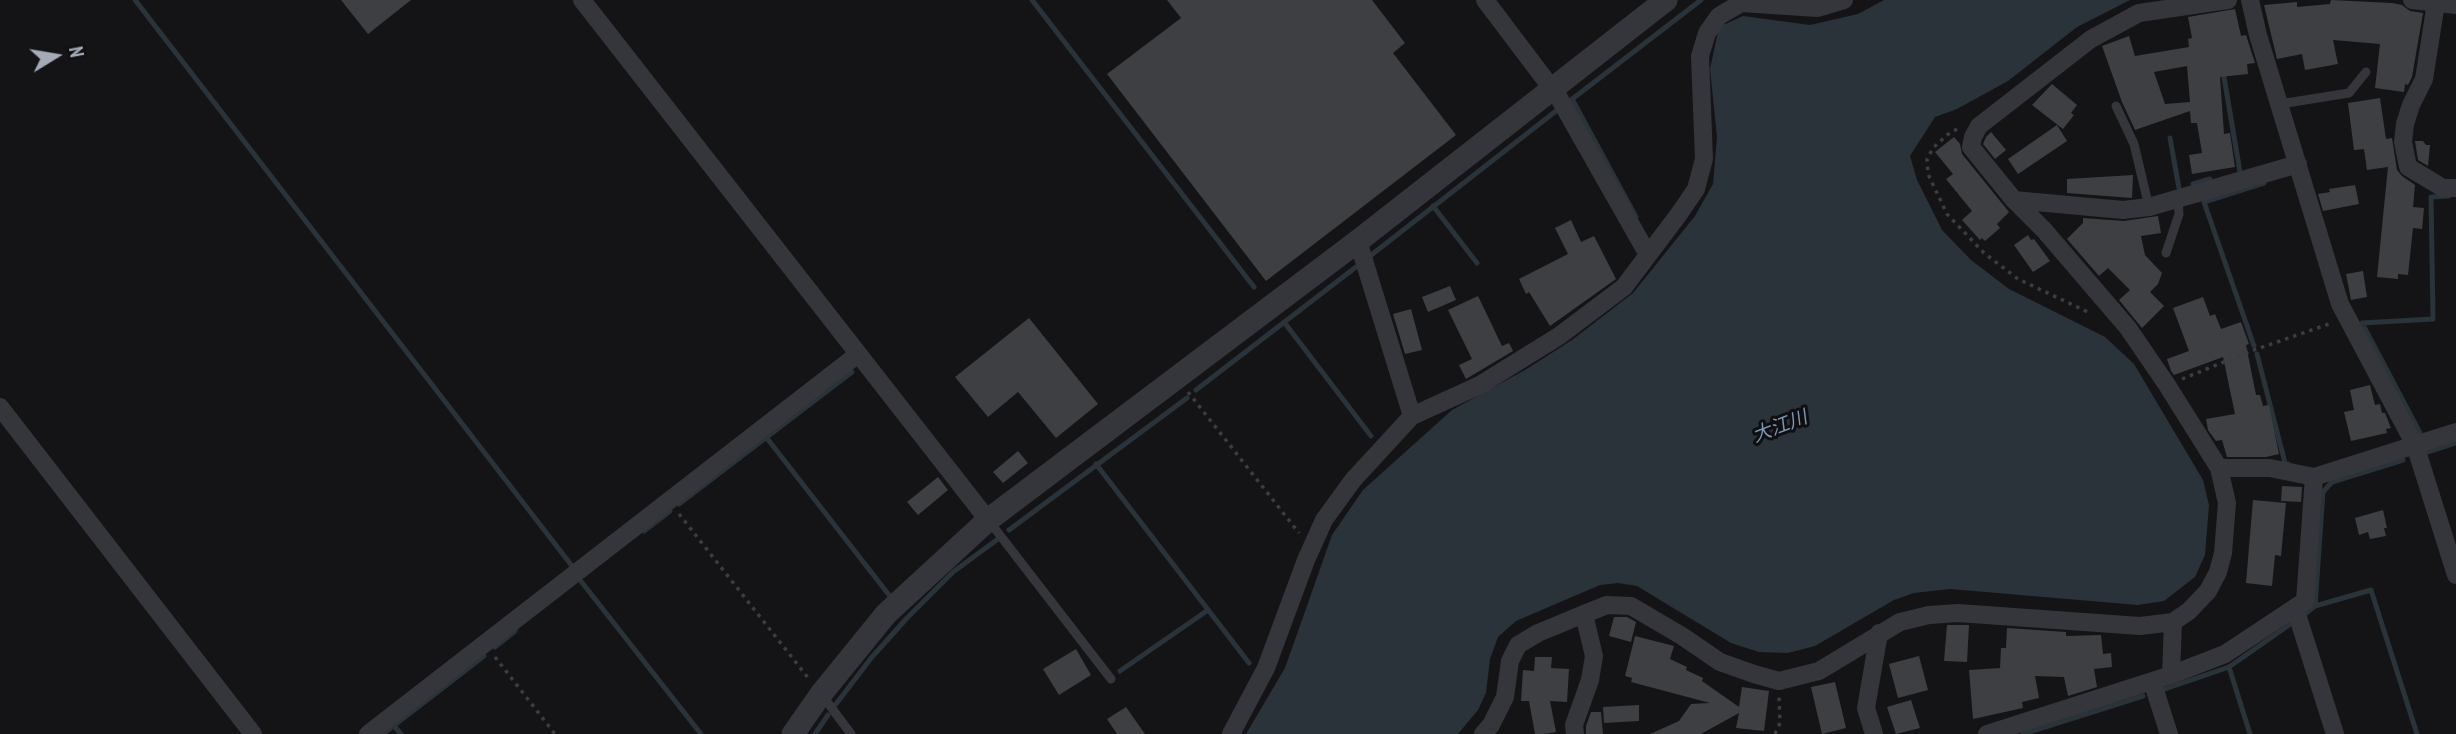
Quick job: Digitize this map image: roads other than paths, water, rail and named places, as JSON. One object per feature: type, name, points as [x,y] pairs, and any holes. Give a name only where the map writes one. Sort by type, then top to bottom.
[{"type":"street","points":[[582,0],[988,520]]},
{"type":"street","points":[[1485,0],[1553,89],[1647,253]]},
{"type":"street","points":[[793,734],[821,694],[886,614],[988,520],[1357,241],[1666,0]]},
{"type":"street","points":[[1231,734],[1266,668],[1306,560],[1324,520],[1353,480],[1412,416],[1480,384],[1559,336],[1623,287],[1696,189],[1704,159],[1700,56],[1707,33],[1719,16],[1741,3],[1817,8],[1844,0]]},
{"type":"street","points":[[1483,734],[1491,725],[1505,697],[1510,661],[1518,645],[1607,605],[1631,606],[1720,662],[1779,681],[1819,671],[1879,633],[1929,615],[1958,613],[2140,626],[2174,622],[2189,611],[2208,591],[2218,572],[2223,552],[2227,503],[2219,468],[2128,328],[2097,289],[2014,200],[1971,148],[1979,125],[2091,39],[2140,13],[2228,0]]},
{"type":"street","points":[[2250,0],[2258,35],[2340,304],[2415,445],[2456,575]]},
{"type":"street","points":[[2412,0],[2456,5]]},
{"type":"street","points":[[2436,3],[2424,79],[2408,114],[2403,142],[2408,167],[2443,188],[2456,188]]},
{"type":"street","points":[[2014,200],[2123,210],[2149,207],[2298,164]]},
{"type":"street","points":[[1357,241],[1412,416]]},
{"type":"street","points":[[368,734],[857,355]]},
{"type":"street","points":[[0,407],[253,734]]},
{"type":"street","points":[[2219,468],[2270,468],[2314,477],[2456,432]]},
{"type":"street","points":[[1987,734],[2171,675],[2225,654],[2305,601],[2314,477]]},
{"type":"street","points":[[2295,608],[2335,734]]},
{"type":"street","points":[[1575,734],[1574,724],[1590,680],[1594,656],[1584,614]]},
{"type":"street","points":[[2171,675],[2174,622]]},
{"type":"street","points":[[1874,734],[1866,708],[1879,633]]},
{"type":"street","points":[[2152,681],[2169,734]]},
{"type":"lane","points":[[2280,104],[2349,93],[2366,72]]},
{"type":"lane","points":[[2116,106],[2134,144],[2149,207]]},
{"type":"lane","points":[[2166,253],[2179,214],[2178,200]]},
{"type":"lane","points":[[988,520],[1111,680]]},
{"type":"lane","points":[[821,694],[851,734]]},
{"type":"water","name":"大江川","points":[[1884,0],[2130,0],[2077,27],[2008,81],[1957,109],[1935,117],[1910,156],[1917,180],[1942,230],[1971,260],[2009,289],[2105,337],[2134,364],[2203,480],[2209,505],[2205,555],[2195,577],[2164,601],[2138,605],[1950,589],[1914,593],[1894,600],[1815,646],[1788,653],[1759,652],[1731,643],[1637,586],[1618,583],[1600,585],[1516,621],[1498,637],[1490,659],[1486,693],[1478,710],[1458,734],[1246,734],[1285,668],[1332,535],[1363,490],[1452,410],[1525,370],[1572,340],[1633,293],[1695,216],[1713,184],[1717,137],[1710,69],[1719,27],[1743,16],[1810,25],[1858,14]]},
{"type":"waterway","points":[[135,0],[572,566]]},
{"type":"waterway","points":[[1032,0],[1254,287]]},
{"type":"waterway","points":[[1571,100],[1701,0]]},
{"type":"waterway","points":[[2223,71],[2240,172]]},
{"type":"waterway","points":[[1572,99],[1636,217]]},
{"type":"waterway","points":[[1370,256],[1556,111]]},
{"type":"waterway","points":[[2170,138],[2179,188]]},
{"type":"waterway","points":[[2193,184],[2210,179]]},
{"type":"waterway","points":[[2254,346],[2204,202],[2264,183]]},
{"type":"waterway","points":[[2420,433],[2362,323],[2433,319],[2431,197],[2449,196]]},
{"type":"waterway","points":[[1433,206],[1477,263]]},
{"type":"waterway","points":[[1196,390],[1356,267]]},
{"type":"waterway","points":[[1284,322],[1371,436]]},
{"type":"waterway","points":[[2257,354],[2285,463],[2288,464]]},
{"type":"waterway","points":[[679,504],[852,372]]},
{"type":"waterway","points":[[1009,530],[1187,398]]},
{"type":"waterway","points":[[766,437],[889,595]]},
{"type":"waterway","points":[[2427,452],[2456,443]]},
{"type":"waterway","points":[[2305,614],[2315,606],[2323,492],[2332,482],[2403,460]]},
{"type":"waterway","points":[[1096,464],[1249,663]]},
{"type":"waterway","points":[[644,531],[670,511]]},
{"type":"waterway","points":[[836,704],[872,657],[907,618],[953,572],[998,539]]},
{"type":"waterway","points":[[580,580],[701,734]]},
{"type":"waterway","points":[[2315,606],[2371,590],[2417,734]]},
{"type":"waterway","points":[[1120,671],[1208,610]]},
{"type":"waterway","points":[[2162,690],[2229,667],[2289,625]]},
{"type":"waterway","points":[[495,647],[515,631]]},
{"type":"waterway","points":[[383,734],[484,656]]},
{"type":"waterway","points":[[2229,667],[2250,734]]},
{"type":"waterway","points":[[2023,734],[2143,696]]},
{"type":"waterway","points":[[815,734],[828,715]]},
{"type":"waterway","points":[[394,726],[401,734]]}]
